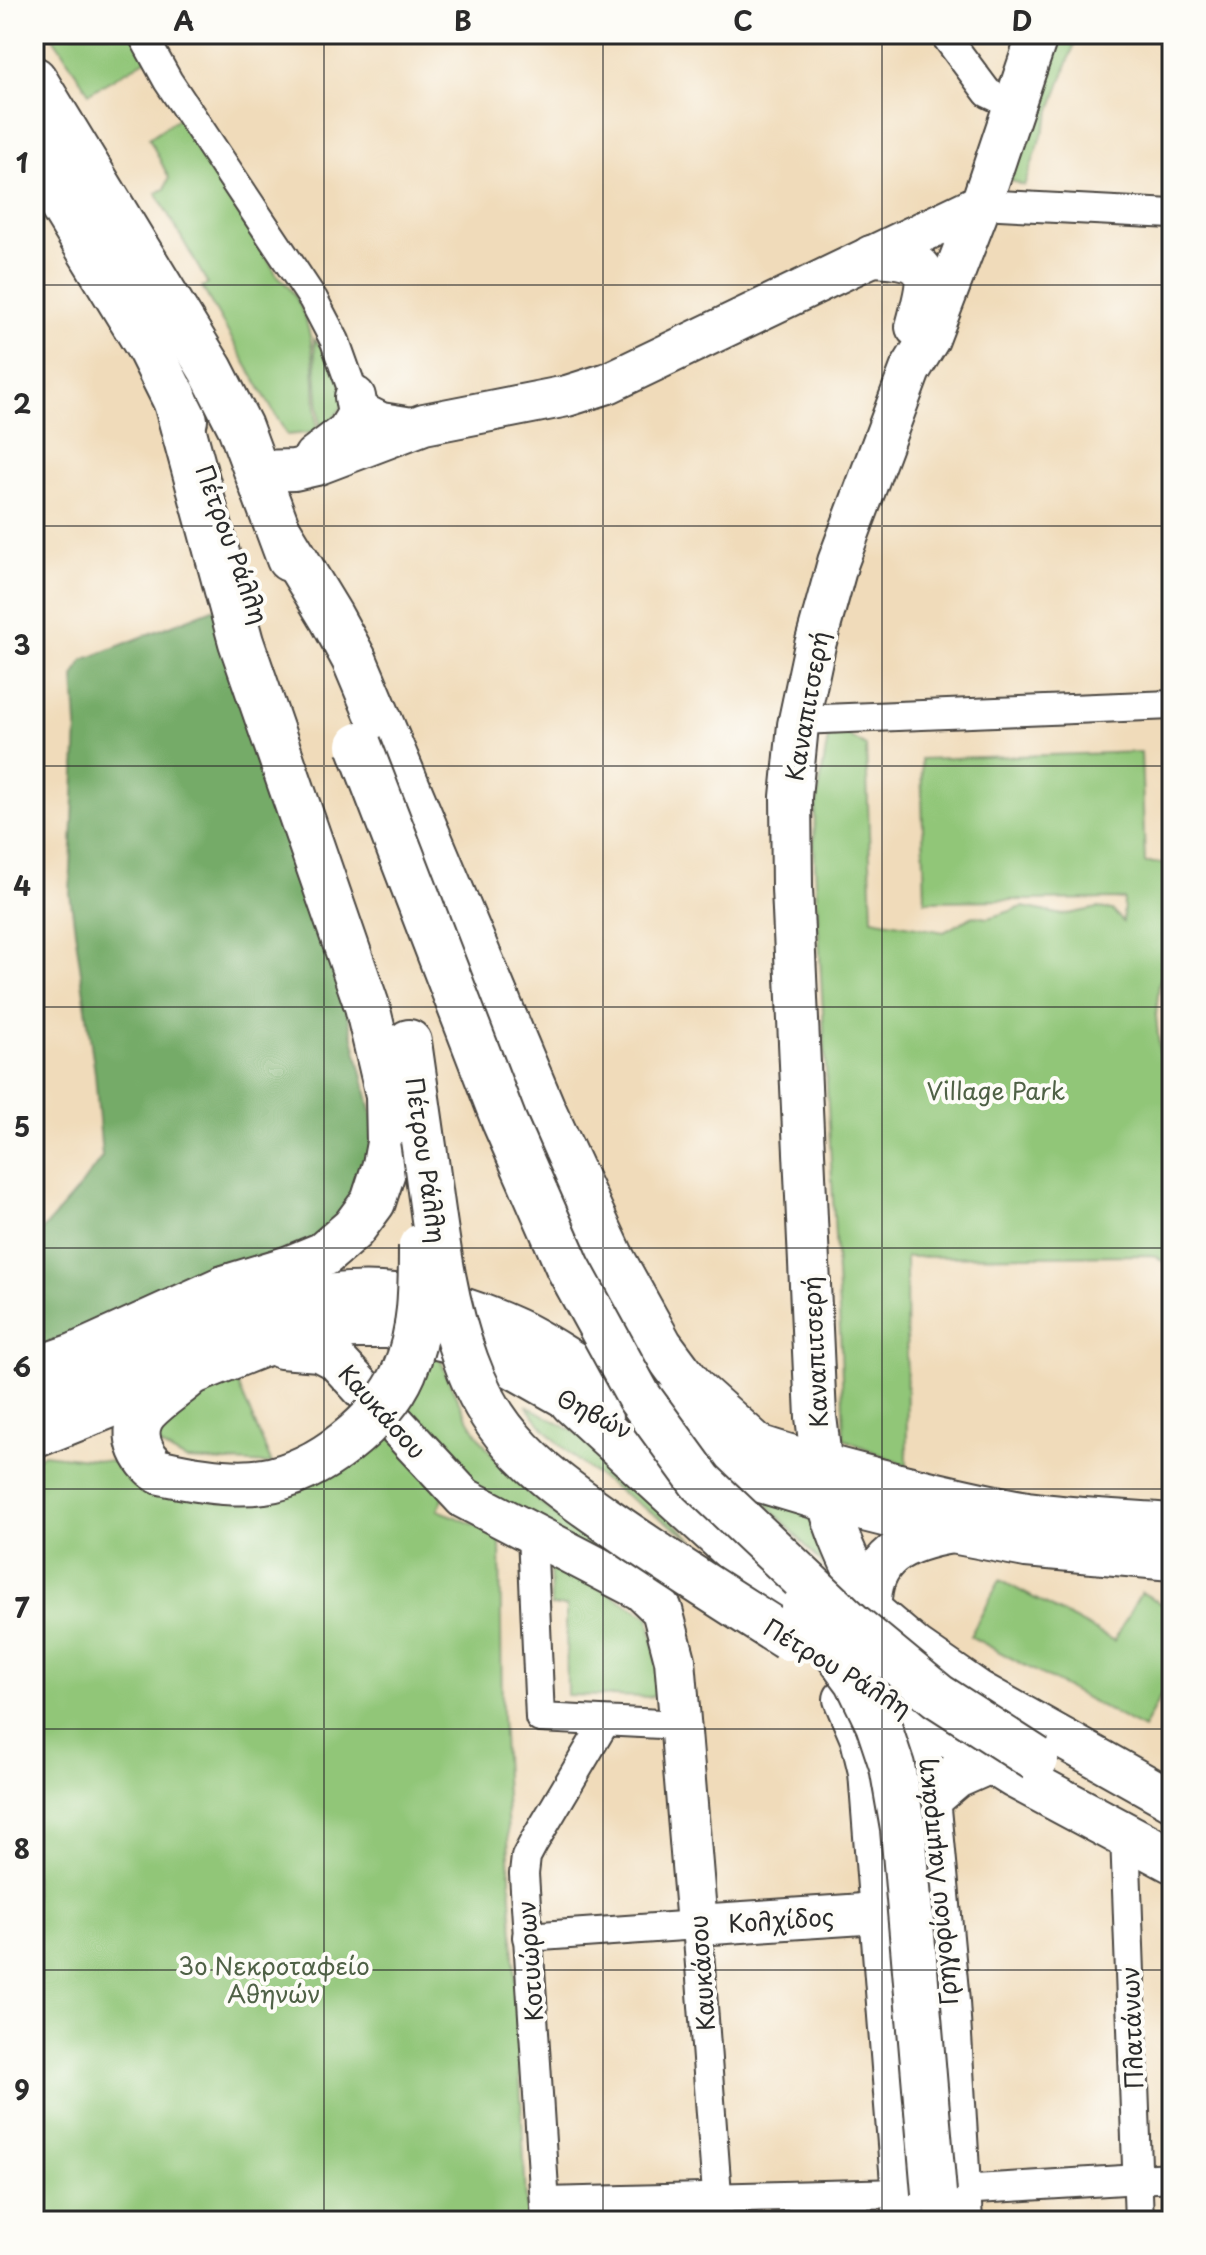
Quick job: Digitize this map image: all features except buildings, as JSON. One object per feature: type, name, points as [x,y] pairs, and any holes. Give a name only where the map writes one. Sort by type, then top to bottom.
[{"type":"main road","name":"Καναπιτσερή","points":[[825,1483],[816,1417],[792,888],[791,797],[799,720],[815,645],[838,562],[910,370],[929,339],[981,204],[1038,34]]},
{"type":"main road","name":"Πέτρου Ράλλη","points":[[34,79],[211,370],[240,427],[275,470],[280,533],[487,1079],[568,1267],[639,1397],[701,1482],[852,1625],[938,1696],[1036,1759],[1172,1832]]},
{"type":"main road","name":"Πέτρου Ράλλη","points":[[34,160],[143,338],[174,395],[246,576],[409,1042],[454,1321],[474,1381],[501,1428],[528,1458],[629,1536],[990,1761],[1172,1860]]},
{"type":"main road","points":[[275,470],[330,460],[424,424],[567,396],[608,383],[981,204]]},
{"type":"main road","points":[[871,256],[909,259],[917,264],[926,280],[927,289],[913,340],[910,370]]},
{"type":"main road","points":[[34,1370],[74,1356],[224,1288],[324,1254],[353,1229],[373,1202],[380,1186],[389,1143],[388,1095],[367,1006],[241,642],[174,395]]},
{"type":"main road","points":[[275,470],[332,446],[347,432],[358,414],[355,397]]},
{"type":"main road","points":[[280,533],[354,659],[543,1109],[613,1260],[660,1345],[695,1391],[753,1443]]},
{"type":"main road","points":[[187,1377],[145,1412],[140,1425],[138,1441],[141,1452],[147,1462],[161,1472],[243,1482],[282,1478],[340,1447],[387,1401],[405,1371],[418,1316],[423,1140]]},
{"type":"main road","name":"Θηβών","points":[[34,1400],[277,1304],[317,1294],[355,1291],[395,1293],[463,1309],[514,1328],[621,1387],[697,1422],[753,1443],[825,1483],[952,1533],[1026,1547],[1172,1560]]},
{"type":"main road","name":"Θηβών","points":[[34,1438],[261,1347],[319,1330],[388,1328],[454,1343],[501,1361],[617,1426],[744,1477],[959,1498],[1029,1512],[1172,1524]]},
{"type":"main road","points":[[572,1402],[605,1397],[621,1387],[650,1362],[660,1345]]},
{"type":"main road","name":"Καυκάσου","points":[[261,1347],[319,1351],[336,1360],[464,1498],[641,1590],[662,1610],[672,1641],[697,1925]]},
{"type":"main road","points":[[572,1402],[907,1709]]},
{"type":"main road","points":[[701,1482],[842,1657],[865,1695],[889,1753],[903,1829],[933,2206]]},
{"type":"main road","name":"Γρηγορίου Λαμπράκη","points":[[825,1483],[835,1527],[871,1611],[917,1734],[930,1798],[949,2002],[933,2206]]},
{"type":"main road","points":[[952,1533],[910,1544],[885,1561],[872,1580],[871,1611],[926,1656],[978,1691],[1172,1800]]},
{"type":"main road","points":[[798,1644],[832,1678],[861,1739],[869,1772],[879,1913],[933,2206]]},
{"type":"main road","points":[[930,1798],[956,1776],[990,1761]]},
{"type":"main road","name":"Κολχίδος","points":[[697,1925],[940,1909]]},
{"type":"street","points":[[142,34],[168,81],[313,299],[335,341],[355,397],[366,409],[382,417],[424,424]]},
{"type":"street","points":[[944,34],[988,93],[1013,105]]},
{"type":"street","points":[[981,204],[1172,214]]},
{"type":"street","points":[[799,720],[1172,705]]},
{"type":"street","points":[[532,1534],[540,1718],[681,1725]]},
{"type":"street","name":"Κοτυώρων","points":[[545,2211],[527,1937],[526,1857],[605,1722]]},
{"type":"street","name":"Πλατάνων","points":[[1125,1835],[1139,2221]]},
{"type":"street","name":"Κολχίδος","points":[[527,1937],[697,1925]]},
{"type":"street","name":"Καυκάσου","points":[[697,1925],[719,2208]]},
{"type":"street","points":[[545,2211],[933,2206],[1172,2177]]},
{"type":"green space","points":[[51,34],[133,34],[147,59],[89,93]]},
{"type":"green space","points":[[1055,34],[1078,34],[1024,186],[1009,180]]},
{"type":"green space","points":[[183,115],[277,275],[291,290],[301,308],[312,348],[317,432],[287,435],[202,287],[208,284],[156,193],[165,189],[169,178],[149,138]]},
{"type":"green space","points":[[314,339],[349,397],[330,423],[320,426]]},
{"type":"green space","points":[[215,608],[322,912],[379,1142],[334,1231],[34,1359],[34,1240],[102,1157],[95,1073],[70,894],[77,725],[74,677],[83,660]]},
{"type":"green space","name":"Village Park","points":[[844,733],[866,746],[872,919],[944,932],[973,916],[988,918],[1023,907],[1063,915],[1098,908],[1112,910],[1123,922],[1124,899],[925,901],[921,759],[1141,752],[1145,863],[1172,863],[1172,951],[1159,983],[1156,1016],[1160,1056],[1172,1083],[1172,1269],[1150,1255],[906,1257],[907,1466],[844,1439],[814,844],[815,813],[828,738]]},
{"type":"green space","points":[[435,1344],[464,1411],[507,1471],[569,1526],[684,1603],[681,1607],[486,1502],[402,1402]]},
{"type":"green space","points":[[236,1380],[272,1464],[186,1460],[158,1445],[156,1418]]},
{"type":"green space","points":[[526,1405],[585,1438],[693,1540],[582,1464],[561,1446]]},
{"type":"green space","name":"3ο Νεκροταφείο Αθηνών","points":[[382,1426],[445,1494],[438,1510],[500,1535],[502,1716],[527,2221],[34,2221],[34,1461],[43,1454],[131,1464],[221,1491]]},
{"type":"green space","points":[[762,1499],[820,1511],[845,1588]]},
{"type":"green space","points":[[550,1559],[649,1617],[662,1692],[651,1697],[567,1695],[566,1606],[551,1606]]},
{"type":"green space","points":[[1000,1580],[1114,1641],[1141,1592],[1172,1609],[1172,1674],[1143,1729],[970,1636]]}]
